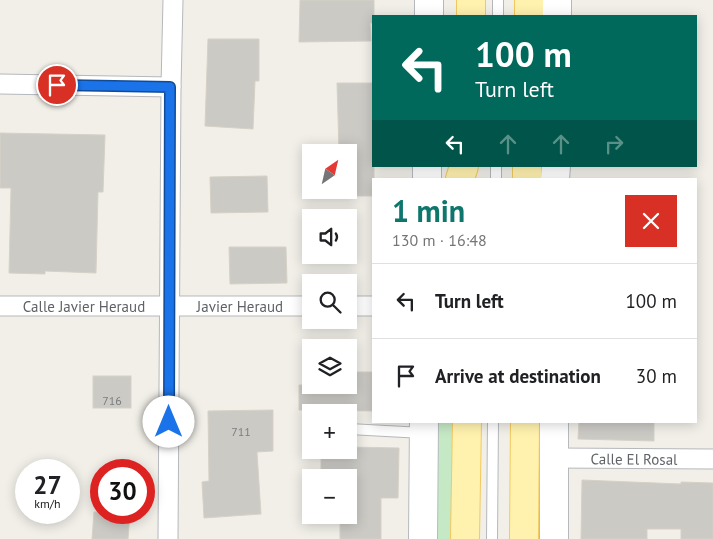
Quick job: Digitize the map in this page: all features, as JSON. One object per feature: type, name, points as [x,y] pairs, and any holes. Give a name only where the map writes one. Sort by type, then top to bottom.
[{"type":"main road","points":[[471,0],[472,15]]},
{"type":"main road","points":[[529,0],[529,15]]},
{"type":"main road","points":[[465,539],[468,423]]},
{"type":"main road","points":[[524,539],[525,423]]},
{"type":"street","points":[[168,539],[170,87],[173,0]]},
{"type":"street","points":[[429,0],[429,15]]},
{"type":"street","points":[[556,15],[557,0]]},
{"type":"street","points":[[0,84],[170,87]]},
{"type":"street","name":"Calle Javier Heraud","points":[[0,306],[169,307]]},
{"type":"street","name":"Javier Heraud","points":[[169,307],[302,306]]},
{"type":"street","points":[[357,306],[372,306]]},
{"type":"street","points":[[554,423],[554,539]]},
{"type":"street","points":[[423,539],[424,427]]},
{"type":"street","name":"Calle El Rosal","points":[[554,458],[713,459]]},
{"type":"lane","points":[[498,0],[498,15]]},
{"type":"lane","points":[[492,539],[493,423]]},
{"type":"lane","points":[[357,429],[424,427]]},
{"type":"green space","points":[[430,423],[453,423],[452,539],[431,539]]},
{"type":"building","points":[[300,0],[374,0],[374,15],[372,15],[372,23],[370,23],[371,41],[299,42]]},
{"type":"building","points":[[208,39],[259,39],[259,81],[255,81],[253,129],[205,126]]},
{"type":"building","points":[[337,83],[372,83],[372,167],[374,167],[374,178],[372,178],[372,196],[358,196],[358,144],[339,144]]},
{"type":"building","points":[[0,133],[105,135],[103,192],[98,192],[96,273],[45,271],[45,274],[9,273],[11,188],[0,188]]},
{"type":"building","points":[[267,176],[268,212],[211,213],[210,177]]},
{"type":"building","points":[[229,247],[286,247],[287,283],[230,284]]},
{"type":"building","points":[[357,372],[372,372],[372,411],[357,411],[357,404],[302,404],[302,410],[299,410],[299,385],[302,385],[302,394],[357,394]]},
{"type":"building","points":[[93,376],[131,376],[131,408],[93,408]]},
{"type":"building","points":[[273,410],[273,451],[257,452],[261,514],[204,518],[202,482],[209,481],[208,411]]},
{"type":"building","points":[[579,423],[654,423],[654,441],[578,439]]},
{"type":"building","points":[[357,447],[399,448],[398,498],[381,498],[381,539],[340,539],[340,524],[357,524],[357,469],[321,469],[321,459],[357,459]]},
{"type":"building","points":[[582,480],[681,484],[681,482],[713,483],[713,539],[681,539],[681,529],[647,529],[647,539],[581,539]]},
{"type":"building","points":[[93,524],[129,524],[128,539],[92,539]]},
{"type":"route","points":[[57,85],[170,87],[169,422]]}]
